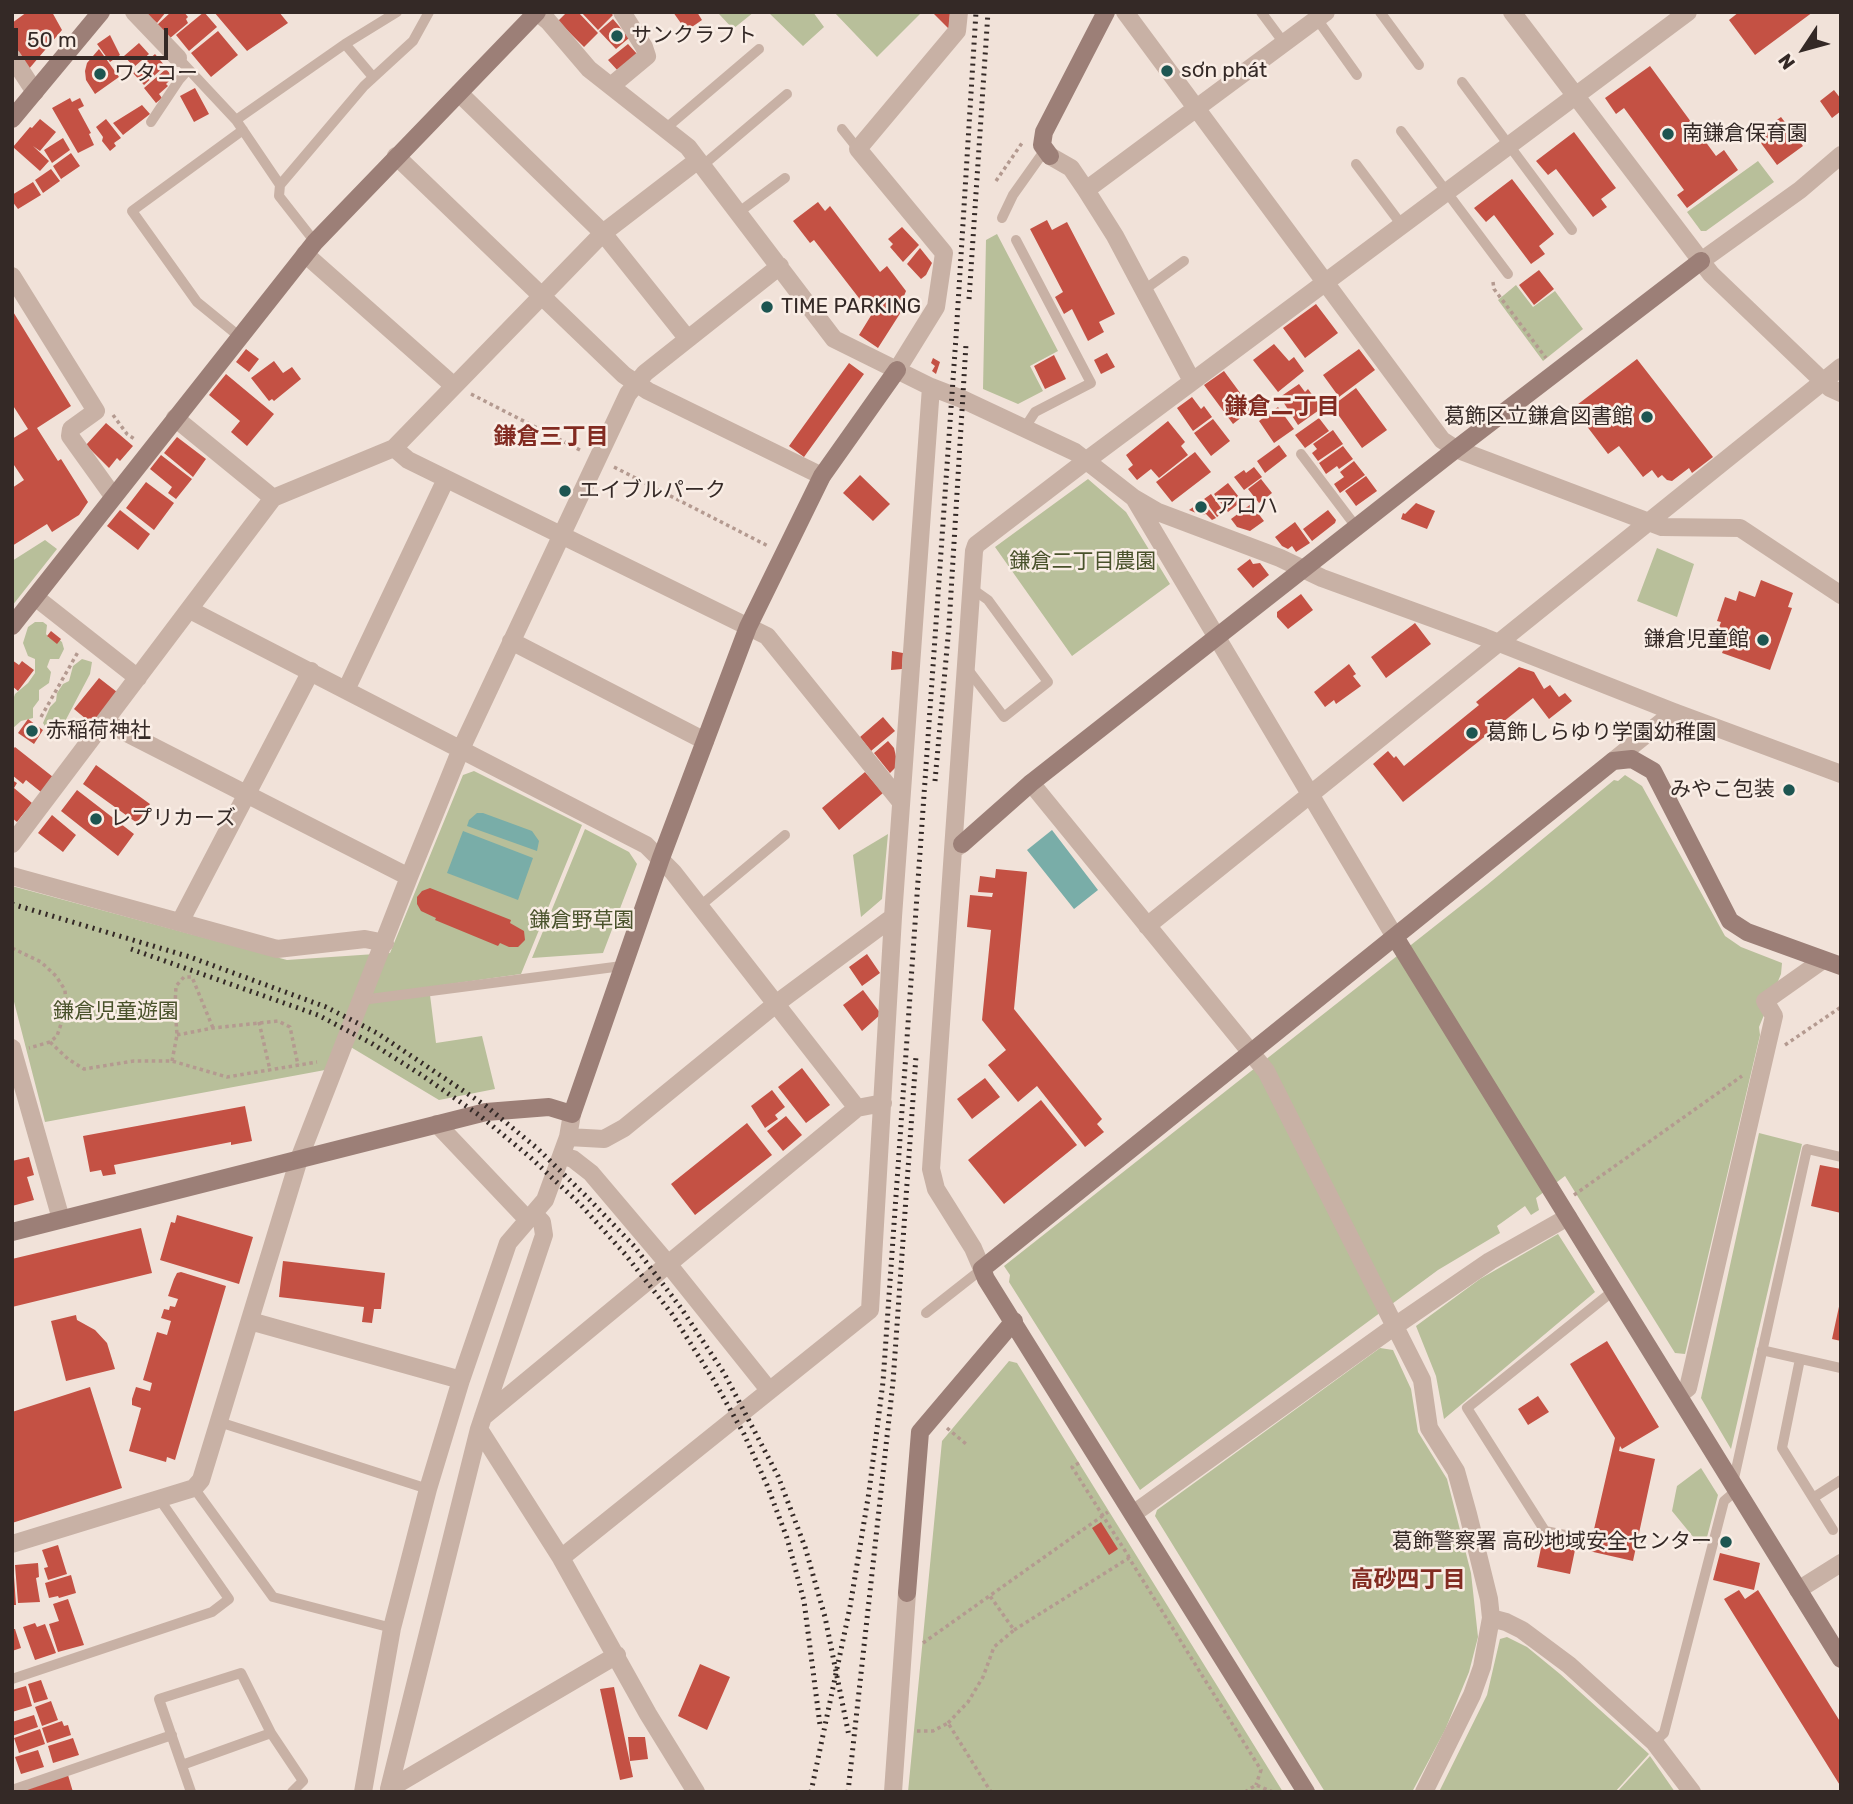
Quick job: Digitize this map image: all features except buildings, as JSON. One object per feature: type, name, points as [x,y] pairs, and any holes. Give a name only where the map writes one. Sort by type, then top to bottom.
[{"type":"street","points":[[12,119],[101,12]]},
{"type":"street","points":[[135,12],[183,64]]},
{"type":"street","points":[[12,626],[310,248],[537,12],[589,69],[688,147],[834,339],[930,387],[1076,452],[1135,498],[1158,512],[1841,774]]},
{"type":"street","points":[[611,86],[647,56],[622,12]]},
{"type":"street","points":[[363,1792],[392,1628],[428,1489],[461,1380],[508,1243],[545,1200],[563,1156],[572,1114],[622,966],[748,627],[822,477],[897,370],[936,307],[944,253],[858,149],[957,31],[959,12]]},
{"type":"street","points":[[1106,12],[1044,132],[1042,145],[1047,153],[1071,168],[1086,190],[1115,236],[1192,381]]},
{"type":"street","points":[[1125,12],[1442,440],[1456,449],[1662,527],[1740,528],[1841,594]]},
{"type":"street","points":[[1512,12],[1701,261],[1823,382],[1841,393]]},
{"type":"street","points":[[1306,1792],[982,1269],[973,1248],[936,1189],[931,1168],[958,847],[974,551],[980,540],[1688,12]]},
{"type":"street","points":[[1086,190],[1321,16]]},
{"type":"street","points":[[12,57],[35,92]]},
{"type":"street","points":[[459,93],[603,233],[687,338]]},
{"type":"street","points":[[958,847],[1031,783],[1217,636],[1701,261],[1800,190],[1841,155]]},
{"type":"street","points":[[396,156],[624,375],[822,477]]},
{"type":"street","points":[[12,844],[273,498],[394,448],[603,233],[700,163]]},
{"type":"street","points":[[310,248],[454,386]]},
{"type":"street","points":[[12,1545],[160,1500],[194,1488],[201,1480],[299,1159],[409,877],[461,749],[628,394],[635,383],[687,338],[780,266]]},
{"type":"street","points":[[12,276],[96,411],[71,429],[70,436],[113,496]]},
{"type":"street","points":[[1147,926],[1841,367]]},
{"type":"street","points":[[561,1558],[870,1310],[893,917],[930,387]]},
{"type":"street","points":[[175,418],[273,498]]},
{"type":"street","points":[[394,448],[408,460],[767,636],[901,802]]},
{"type":"street","points":[[346,690],[446,479]]},
{"type":"street","points":[[1135,498],[1395,937],[1841,1659]]},
{"type":"street","points":[[35,597],[138,678]]},
{"type":"street","points":[[190,611],[646,845],[661,858],[857,1108]]},
{"type":"street","points":[[511,641],[705,741]]},
{"type":"street","points":[[180,922],[311,671]]},
{"type":"street","points":[[982,1269],[1674,712]]},
{"type":"street","points":[[105,722],[409,877]]},
{"type":"street","points":[[1612,761],[1632,759],[1653,771],[1730,921],[1747,932],[1841,966]]},
{"type":"street","points":[[1031,783],[1266,1071],[1422,1380],[1429,1428],[1456,1471],[1484,1576],[1491,1618],[1482,1667],[1472,1695],[1424,1792]]},
{"type":"street","points":[[12,876],[277,949],[365,939],[385,943]]},
{"type":"street","points":[[568,1137],[604,1139],[624,1128],[777,1003],[893,917]]},
{"type":"street","points":[[1679,1395],[1688,1388],[1774,1016],[1765,1001],[1823,960]]},
{"type":"street","points":[[13,1050],[61,1219]]},
{"type":"street","points":[[481,1423],[857,1108],[883,1103]]},
{"type":"street","points":[[12,1232],[486,1112],[549,1107],[572,1114]]},
{"type":"street","points":[[389,1790],[481,1423],[544,1235],[542,1222],[531,1217],[437,1124]]},
{"type":"street","points":[[563,1156],[573,1159],[591,1173],[769,1390]]},
{"type":"street","points":[[1133,1514],[1490,1261],[1569,1217]]},
{"type":"street","points":[[250,1321],[461,1380]]},
{"type":"street","points":[[893,1792],[920,1432],[1014,1321]]},
{"type":"street","points":[[481,1423],[617,1655],[648,1714],[696,1792]]},
{"type":"street","points":[[1798,1591],[1841,1563]]},
{"type":"street","points":[[1491,1618],[1506,1622],[1543,1644],[1569,1665],[1654,1742],[1692,1792]]},
{"type":"street","points":[[389,1790],[617,1655]]},
{"type":"lane","points":[[236,120],[345,44],[397,12]]},
{"type":"lane","points":[[310,248],[279,195],[280,185],[373,77],[413,41],[429,12]]},
{"type":"lane","points":[[1261,12],[1284,43]]},
{"type":"lane","points":[[1380,12],[1419,65]]},
{"type":"lane","points":[[1321,16],[1357,75]]},
{"type":"lane","points":[[345,44],[373,77]]},
{"type":"lane","points":[[665,129],[759,49]]},
{"type":"lane","points":[[183,64],[236,120],[280,185]]},
{"type":"lane","points":[[151,122],[179,80],[183,64]]},
{"type":"lane","points":[[1462,82],[1572,230]]},
{"type":"lane","points":[[700,163],[787,94]]},
{"type":"lane","points":[[842,129],[858,149]]},
{"type":"lane","points":[[240,337],[197,302],[132,211],[243,130]]},
{"type":"lane","points":[[1401,131],[1508,274]]},
{"type":"lane","points":[[1002,218],[1013,195],[1047,153]]},
{"type":"lane","points":[[1356,164],[1401,224]]},
{"type":"lane","points":[[739,212],[786,178]]},
{"type":"lane","points":[[1016,240],[1091,383],[1035,412],[1024,429]]},
{"type":"lane","points":[[1144,290],[1184,261]]},
{"type":"lane","points":[[1301,454],[1357,528]]},
{"type":"lane","points":[[966,667],[1004,717],[1048,682],[988,600],[971,588]]},
{"type":"lane","points":[[699,906],[785,835]]},
{"type":"lane","points":[[362,1000],[622,966]]},
{"type":"lane","points":[[1654,1742],[1664,1733],[1724,1501],[1735,1487],[1762,1350],[1807,1149],[1841,1157]]},
{"type":"lane","points":[[926,1313],[982,1269]]},
{"type":"lane","points":[[1565,1535],[1545,1531],[1467,1408],[1613,1291]]},
{"type":"lane","points":[[1762,1350],[1841,1368]]},
{"type":"lane","points":[[1800,1359],[1782,1448],[1833,1531]]},
{"type":"lane","points":[[219,1422],[428,1489]]},
{"type":"lane","points":[[1813,1498],[1841,1480]]},
{"type":"lane","points":[[194,1488],[273,1597],[392,1628]]},
{"type":"lane","points":[[12,1679],[212,1612],[229,1599],[160,1500]]},
{"type":"lane","points":[[191,1792],[159,1699],[241,1673],[271,1733],[303,1781],[292,1792]]},
{"type":"lane","points":[[182,1765],[271,1733]]},
{"type":"lane","points":[[12,1790],[172,1735]]},
{"type":"path","points":[[996,181],[1023,141]]},
{"type":"path","points":[[1496,259],[1492,271],[1494,289],[1549,362]]},
{"type":"path","points":[[96,411],[107,409],[127,433],[149,450]]},
{"type":"path","points":[[41,717],[87,639]]},
{"type":"path","points":[[12,948],[41,962],[56,976],[65,990],[66,1009],[57,1036],[50,1042],[13,1050]]},
{"type":"path","points":[[172,1061],[177,1035],[176,986],[184,977],[192,977],[213,1028]]},
{"type":"path","points":[[1570,1199],[1841,1007]]},
{"type":"path","points":[[177,1035],[278,1021],[290,1027],[298,1065]]},
{"type":"path","points":[[259,1023],[270,1070]]},
{"type":"path","points":[[50,1042],[68,1059],[84,1069],[134,1061],[172,1061],[227,1077],[326,1060]]},
{"type":"path","points":[[947,1428],[966,1444]]},
{"type":"path","points":[[1085,1459],[1072,1467],[1261,1770],[1256,1785],[1245,1792]]},
{"type":"path","points":[[918,1647],[1115,1506]]},
{"type":"path","points":[[911,1731],[933,1731],[948,1723],[968,1702],[983,1677],[994,1647],[1014,1630],[1136,1553]]},
{"type":"path","points":[[990,1596],[1014,1630]]},
{"type":"path","points":[[948,1723],[991,1792]]},
{"type":"path","points":[[1256,1785],[1273,1792]]},
{"type":"green space","points":[[754,12],[733,29],[719,14]]},
{"type":"green space","points":[[768,12],[813,12],[824,27],[803,46]]},
{"type":"green space","points":[[834,12],[922,12],[877,57]]},
{"type":"green space","points":[[1758,161],[1774,182],[1706,231],[1701,231],[1687,212]]},
{"type":"green space","points":[[997,234],[1058,351],[1030,366],[1043,391],[1018,404],[983,389],[986,240]]},
{"type":"green space","points":[[1516,285],[1533,307],[1555,291],[1583,329],[1543,361],[1498,300]]},
{"type":"green space","name":"鎌倉二丁目農園","points":[[1088,479],[1126,512],[1170,584],[1072,656],[995,547]]},
{"type":"green space","points":[[45,540],[57,549],[12,606],[12,561]]},
{"type":"green space","points":[[1657,548],[1694,564],[1677,617],[1637,601]]},
{"type":"green space","points":[[35,622],[47,625],[46,634],[49,638],[56,637],[62,642],[64,649],[59,659],[50,659],[47,667],[51,672],[49,683],[39,690],[33,718],[21,721],[12,729],[12,703],[15,694],[35,673],[35,659],[28,656],[23,643],[28,627]]},
{"type":"green space","points":[[82,659],[92,662],[90,674],[61,729],[49,733],[43,723],[50,707],[56,701],[57,693],[63,684],[69,681],[73,666]]},
{"type":"green space","name":"鎌倉児童遊園","points":[[474,771],[582,825],[521,974],[429,987],[436,1043],[482,1036],[495,1089],[439,1100],[339,1040],[325,1070],[45,1122],[12,994],[12,886],[287,960],[390,953],[463,775]]},
{"type":"green space","points":[[1625,775],[1642,786],[1725,936],[1741,947],[1782,963],[1781,974],[1759,1027],[1760,1035],[1685,1354],[1675,1353],[1565,1176],[1536,1198],[1539,1210],[1531,1215],[1525,1206],[1497,1226],[1500,1233],[1438,1270],[1140,1490],[1009,1282],[1010,1275],[1004,1266],[1487,885],[1614,780],[1618,781]]},
{"type":"green space","name":"鎌倉野草園","points":[[585,829],[629,852],[637,864],[603,953],[532,958]]},
{"type":"green space","points":[[888,834],[882,899],[861,917],[853,855]]},
{"type":"green space","points":[[1759,1133],[1802,1144],[1731,1449],[1701,1398]]},
{"type":"green space","points":[[1558,1234],[1595,1292],[1444,1419],[1436,1376],[1416,1326],[1480,1279]]},
{"type":"green space","points":[[1380,1348],[1393,1350],[1411,1389],[1418,1432],[1447,1479],[1471,1573],[1478,1637],[1469,1672],[1445,1730],[1412,1792],[1325,1792],[1155,1516],[1157,1510]]},
{"type":"green space","points":[[1009,1361],[1017,1363],[1283,1792],[908,1792],[942,1441]]},
{"type":"green space","points":[[1701,1468],[1718,1495],[1706,1541],[1699,1544],[1672,1511],[1677,1486]]},
{"type":"green space","points":[[1507,1637],[1527,1647],[1560,1674],[1649,1754],[1615,1792],[1439,1792],[1487,1695],[1500,1639]]},
{"type":"green space","points":[[1650,1756],[1675,1792],[1617,1792]]},
{"type":"water","points":[[477,813],[532,831],[539,841],[537,851],[467,826]]},
{"type":"water","points":[[1052,830],[1098,890],[1074,909],[1027,850]]},
{"type":"water","points":[[463,831],[533,858],[518,900],[447,873]]},
{"type":"railway","points":[[811,1792],[850,1607],[869,1492],[883,1382],[976,12]]},
{"type":"railway","points":[[969,299],[988,12]]},
{"type":"railway","points":[[935,781],[949,626],[966,344]]},
{"type":"railway","points":[[12,904],[190,957],[326,1007],[377,1033],[486,1106],[538,1149],[588,1198],[634,1246],[681,1308],[724,1373],[778,1476],[805,1547],[825,1617],[849,1736]]},
{"type":"railway","points":[[131,949],[318,1015],[371,1043],[479,1115],[530,1157],[580,1204],[625,1254],[672,1314],[713,1379],[744,1434],[767,1485],[787,1538],[804,1601],[820,1725]]},
{"type":"railway","points":[[848,1792],[893,1382],[916,1056]]},
{"type":"place","name":"サンクラフト","points":[[617,36]]},
{"type":"place","name":"sơn phát","points":[[1167,71]]},
{"type":"place","name":"ワタコー","points":[[100,74]]},
{"type":"place","name":"南鎌倉保育園","points":[[1668,134]]},
{"type":"place","name":"TIME PARKING","points":[[767,307]]},
{"type":"place","name":"葛飾区立鎌倉図書館","points":[[1647,417]]},
{"type":"place","name":"エイブルパーク","points":[[565,491]]},
{"type":"place","name":"アロハ","points":[[1201,507]]},
{"type":"place","name":"鎌倉児童館","points":[[1763,640]]},
{"type":"place","name":"赤稲荷神社","points":[[32,731]]},
{"type":"place","name":"葛飾しらゆり学園幼稚園","points":[[1472,733]]},
{"type":"place","name":"みやこ包装","points":[[1789,790]]},
{"type":"place","name":"レプリカーズ","points":[[96,819]]},
{"type":"place","name":"葛飾警察署 高砂地域安全センター","points":[[1726,1542]]},
{"type":"district","name":"鎌倉二丁目","points":[[1282,407]]},
{"type":"district","name":"鎌倉三丁目","points":[[551,437]]},
{"type":"district","name":"高砂四丁目","points":[[1408,1580]]}]
